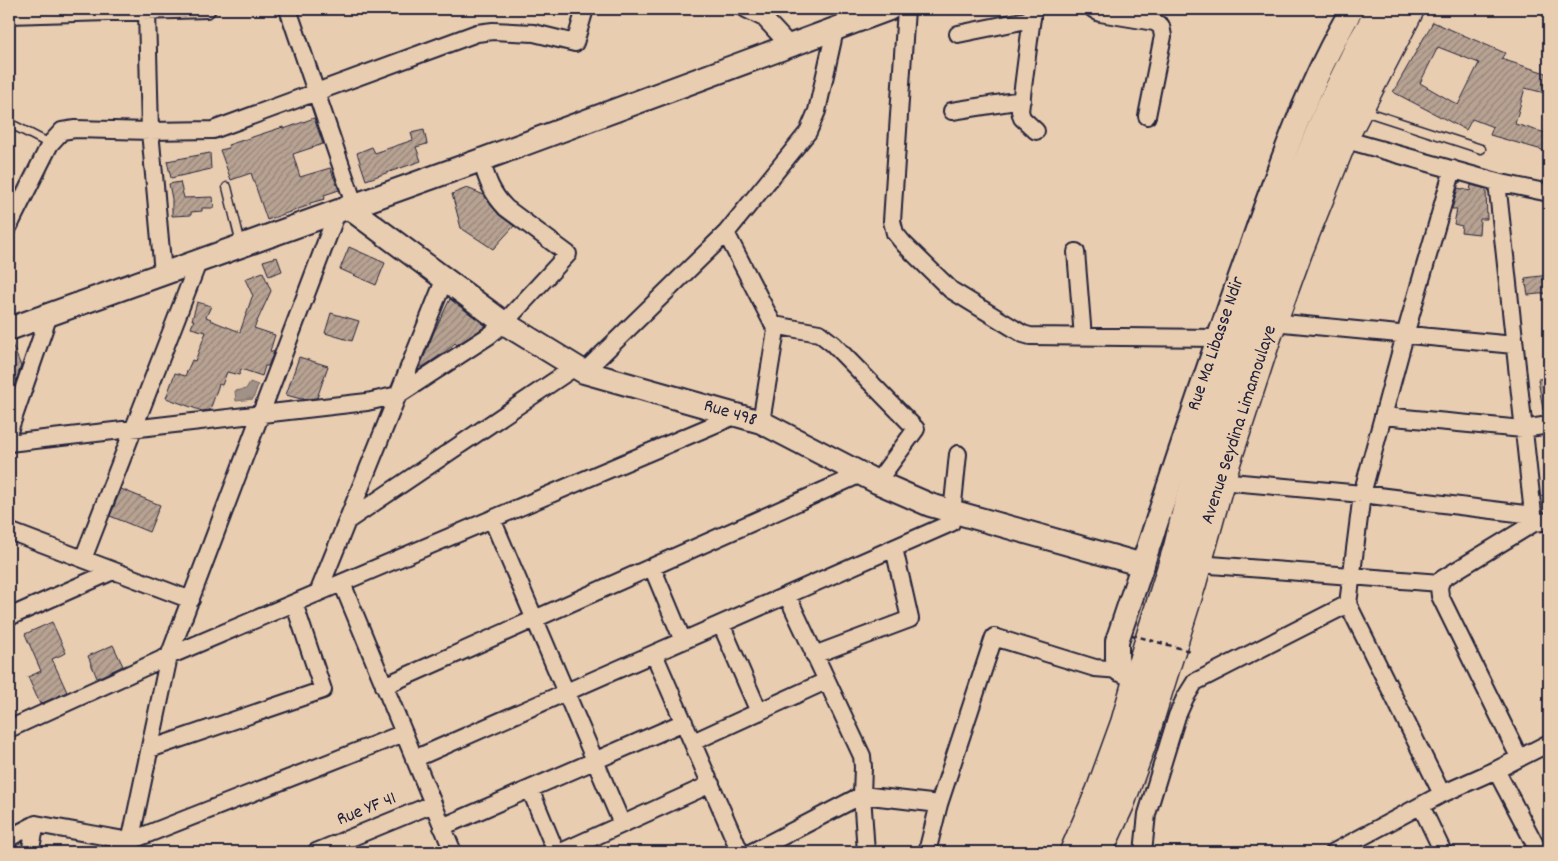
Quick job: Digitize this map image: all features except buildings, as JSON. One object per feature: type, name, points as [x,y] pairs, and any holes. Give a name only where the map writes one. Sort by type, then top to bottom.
[{"type":"highway","name":"Avenue Seydina Limamoulaye","points":[[1074,852],[1100,792],[1125,723],[1129,673],[1178,547],[1188,506],[1263,272],[1329,110],[1360,46],[1382,9]]},
{"type":"highway","name":"Avenue Seydina Limamoulaye","points":[[1098,852],[1120,804],[1142,743],[1198,564],[1220,482],[1299,249],[1343,139],[1410,9]]},
{"type":"street","points":[[9,15],[80,11],[207,9]]},
{"type":"street","points":[[129,847],[169,656],[261,414],[346,207],[316,91],[288,9]]},
{"type":"street","points":[[9,226],[50,144],[62,131],[75,129],[213,130],[477,33],[493,31],[534,32],[575,43],[584,9]]},
{"type":"street","points":[[746,9],[764,18],[790,46]]},
{"type":"street","points":[[9,329],[481,160],[890,9]]},
{"type":"street","points":[[906,9],[892,221],[895,234],[904,244],[951,290],[1023,334],[1036,337],[1217,338]]},
{"type":"street","points":[[1093,9],[1100,13],[1154,22],[1161,26],[1163,36],[1148,116]]},
{"type":"street","name":"Rue Ma Libasse Ndir","points":[[1129,673],[1117,659],[1117,641],[1217,338],[1297,120],[1352,9]]},
{"type":"street","points":[[147,11],[150,131],[163,273]]},
{"type":"street","points":[[958,34],[1032,14],[1020,111],[1022,118],[1036,130]]},
{"type":"street","points":[[347,521],[580,369],[726,233],[808,132],[817,111],[835,30]]},
{"type":"street","points":[[952,111],[1022,100]]},
{"type":"street","points":[[1343,139],[1497,182],[1549,193]]},
{"type":"street","points":[[9,443],[367,402],[398,395],[490,335],[504,323],[568,254],[498,200],[490,188],[481,160]]},
{"type":"street","points":[[1442,794],[1348,604],[1362,494],[1405,335],[1453,170]]},
{"type":"street","points":[[1497,182],[1523,429],[1539,520]]},
{"type":"street","name":"Rue 498","points":[[346,207],[504,323],[580,369],[761,422],[869,478],[930,505],[1143,564]]},
{"type":"street","points":[[726,233],[776,330],[761,422]]},
{"type":"street","points":[[1076,252],[1083,337]]},
{"type":"street","points":[[83,559],[199,260]]},
{"type":"street","points":[[318,593],[445,278]]},
{"type":"street","points":[[9,431],[49,315]]},
{"type":"street","points":[[1273,322],[1514,345]]},
{"type":"street","points":[[384,686],[652,566],[869,478],[916,429],[820,333],[774,325]]},
{"type":"street","points":[[9,729],[169,656],[737,415]]},
{"type":"street","points":[[1383,416],[1523,429],[1549,425]]},
{"type":"street","points":[[414,759],[952,523],[958,454]]},
{"type":"street","points":[[1220,482],[1362,494],[1539,520]]},
{"type":"street","points":[[492,519],[622,824]]},
{"type":"street","points":[[1519,757],[1440,596],[1439,587],[1442,579],[1539,520]]},
{"type":"street","points":[[9,531],[191,600]]},
{"type":"street","points":[[814,655],[910,619],[894,548]]},
{"type":"street","points":[[1198,564],[1440,583]]},
{"type":"street","points":[[652,566],[683,641]]},
{"type":"street","points":[[9,617],[113,570]]},
{"type":"street","points":[[342,583],[453,852]]},
{"type":"street","points":[[787,595],[862,756],[864,767],[862,795],[866,852]]},
{"type":"street","points":[[150,749],[323,690],[294,603]]},
{"type":"street","points":[[1143,852],[1147,814],[1152,796],[1177,716],[1184,698],[1194,682],[1348,604]]},
{"type":"street","points":[[721,624],[758,712]]},
{"type":"street","points":[[927,852],[939,804],[994,637],[1096,668],[1129,673]]},
{"type":"street","points":[[654,654],[740,852]]},
{"type":"street","points":[[693,742],[826,681]]},
{"type":"street","points":[[442,827],[684,722]]},
{"type":"street","points":[[9,838],[36,824],[129,847],[404,733]]},
{"type":"street","points":[[1334,852],[1442,794],[1496,770],[1549,743]]},
{"type":"street","points":[[1496,770],[1539,852]]},
{"type":"street","points":[[561,852],[711,784]]},
{"type":"street","points":[[530,788],[556,852]]},
{"type":"street","points":[[752,852],[862,795],[939,804]]},
{"type":"street","name":"Rue YF 41","points":[[316,852],[433,804]]},
{"type":"street","points":[[1421,806],[1443,852]]},
{"type":"street","points":[[30,852],[36,824]]},
{"type":"lane","points":[[1357,109],[1481,149]]},
{"type":"lane","points":[[9,124],[50,144]]},
{"type":"lane","points":[[227,187],[241,245]]},
{"type":"path","points":[[1132,634],[1190,651]]},
{"type":"water","points":[[250,382],[258,385],[253,399],[236,401],[235,391],[246,389]]}]
